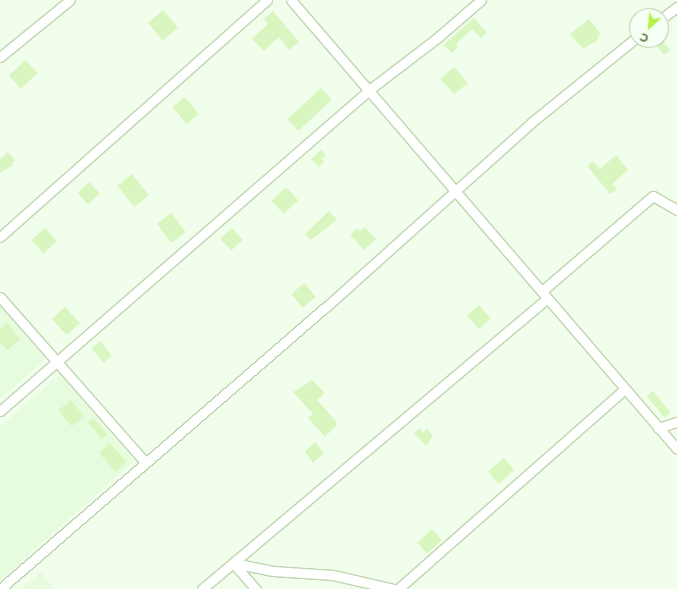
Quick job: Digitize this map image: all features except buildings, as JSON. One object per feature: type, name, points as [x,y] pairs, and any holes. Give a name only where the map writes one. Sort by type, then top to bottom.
[{"type":"street","points":[[0,57],[70,0]]},
{"type":"street","points":[[0,237],[267,0]]},
{"type":"street","points":[[291,0],[457,192],[624,390],[677,449]]},
{"type":"street","points":[[0,411],[369,90],[437,38],[481,0]]},
{"type":"street","points":[[0,589],[457,192],[532,122],[629,43]]},
{"type":"street","points":[[202,589],[544,295],[653,196],[677,210]]},
{"type":"street","points":[[0,297],[145,462]]},
{"type":"street","points":[[398,589],[624,390]]},
{"type":"street","points":[[658,428],[677,422]]},
{"type":"street","points":[[233,563],[256,589]]},
{"type":"street","points":[[233,563],[273,571],[333,575],[394,589]]},
{"type":"shaded area","points":[[0,306],[46,359],[0,399]]},
{"type":"shaded area","points":[[60,374],[134,461],[0,580],[0,427]]},
{"type":"shaded area","points":[[41,572],[55,589],[21,589]]}]
